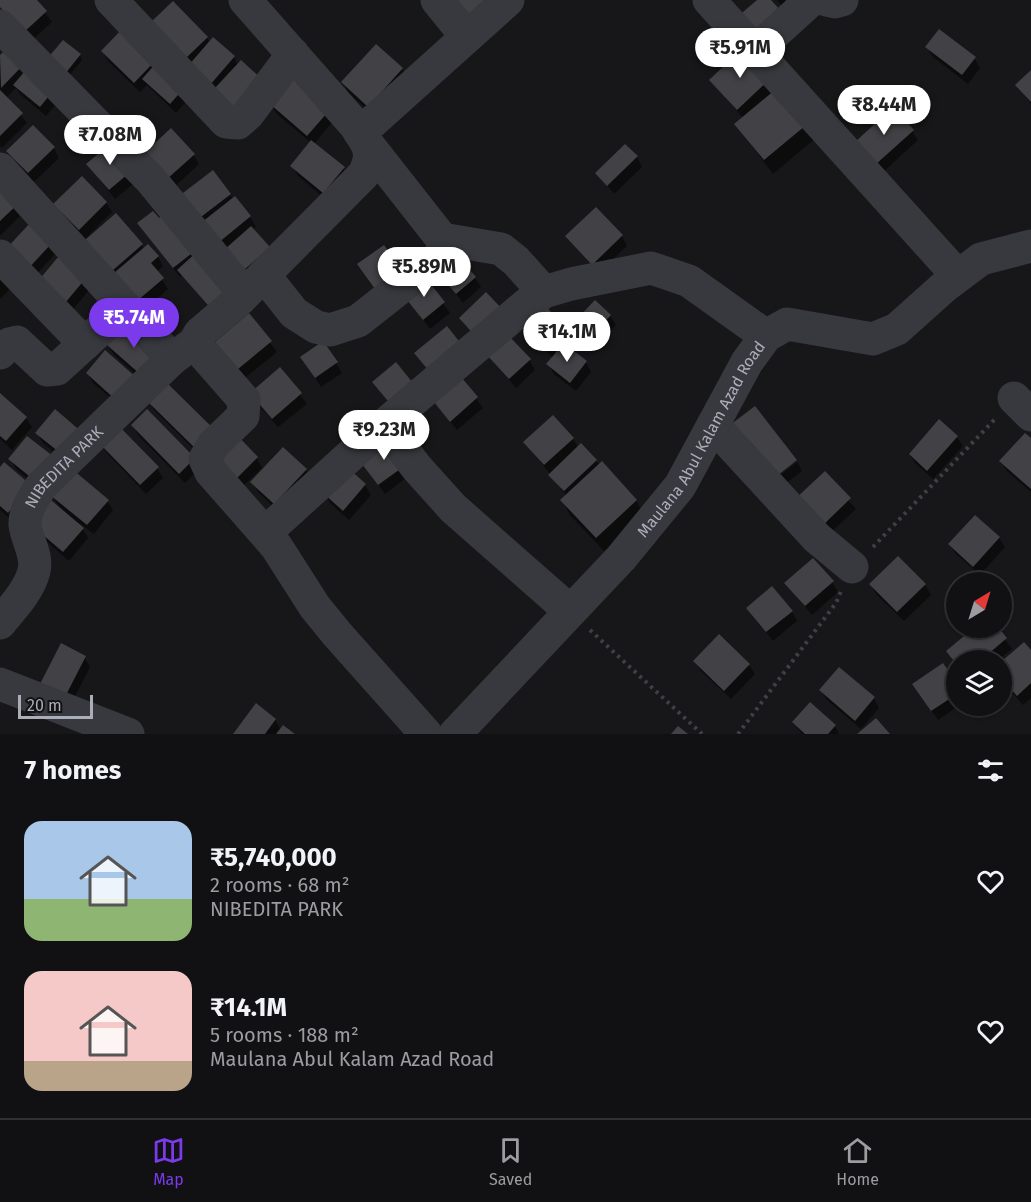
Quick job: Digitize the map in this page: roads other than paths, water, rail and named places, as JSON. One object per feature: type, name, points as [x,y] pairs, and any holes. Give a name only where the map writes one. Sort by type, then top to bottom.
[{"type":"street","points":[[111,0],[226,122],[238,123],[248,114],[293,54]]},
{"type":"street","points":[[245,0],[364,140],[431,228],[442,239],[501,249],[516,261],[544,292]]},
{"type":"street","points":[[437,0],[467,37]]},
{"type":"street","points":[[364,140],[467,37],[508,0]]},
{"type":"street","points":[[710,0],[957,275]]},
{"type":"street","points":[[755,51],[811,0]]},
{"type":"street","points":[[826,0],[835,2],[842,0]]},
{"type":"street","points":[[0,26],[168,200],[237,285],[240,299]]},
{"type":"street","name":"NIBEDITA PARK","points":[[0,623],[27,588],[34,570],[34,553],[25,524],[29,504],[41,486],[200,333],[240,299],[364,174],[370,161],[364,140]]},
{"type":"street","points":[[0,169],[125,307],[244,400],[243,416],[213,445],[205,459],[212,472],[266,533],[315,607],[426,734]]},
{"type":"street","points":[[264,274],[294,313],[316,327],[330,330],[358,321],[457,243]]},
{"type":"street","name":"Maulana Abul Kalam Azad Road","points":[[455,734],[621,558],[680,486],[747,362],[766,336],[787,324],[873,339],[897,329],[957,275],[981,259],[1031,246]]},
{"type":"street","points":[[0,256],[85,344]]},
{"type":"street","points":[[266,533],[384,425],[526,304],[544,292],[651,268],[689,281],[766,336]]},
{"type":"street","points":[[0,353],[9,344],[17,342],[47,370],[57,369],[125,307]]},
{"type":"street","points":[[384,425],[417,468],[453,508],[570,611]]},
{"type":"street","points":[[713,425],[817,538],[852,567]]},
{"type":"street","points":[[0,513],[28,534]]},
{"type":"street","points":[[0,684],[128,734]]}]
